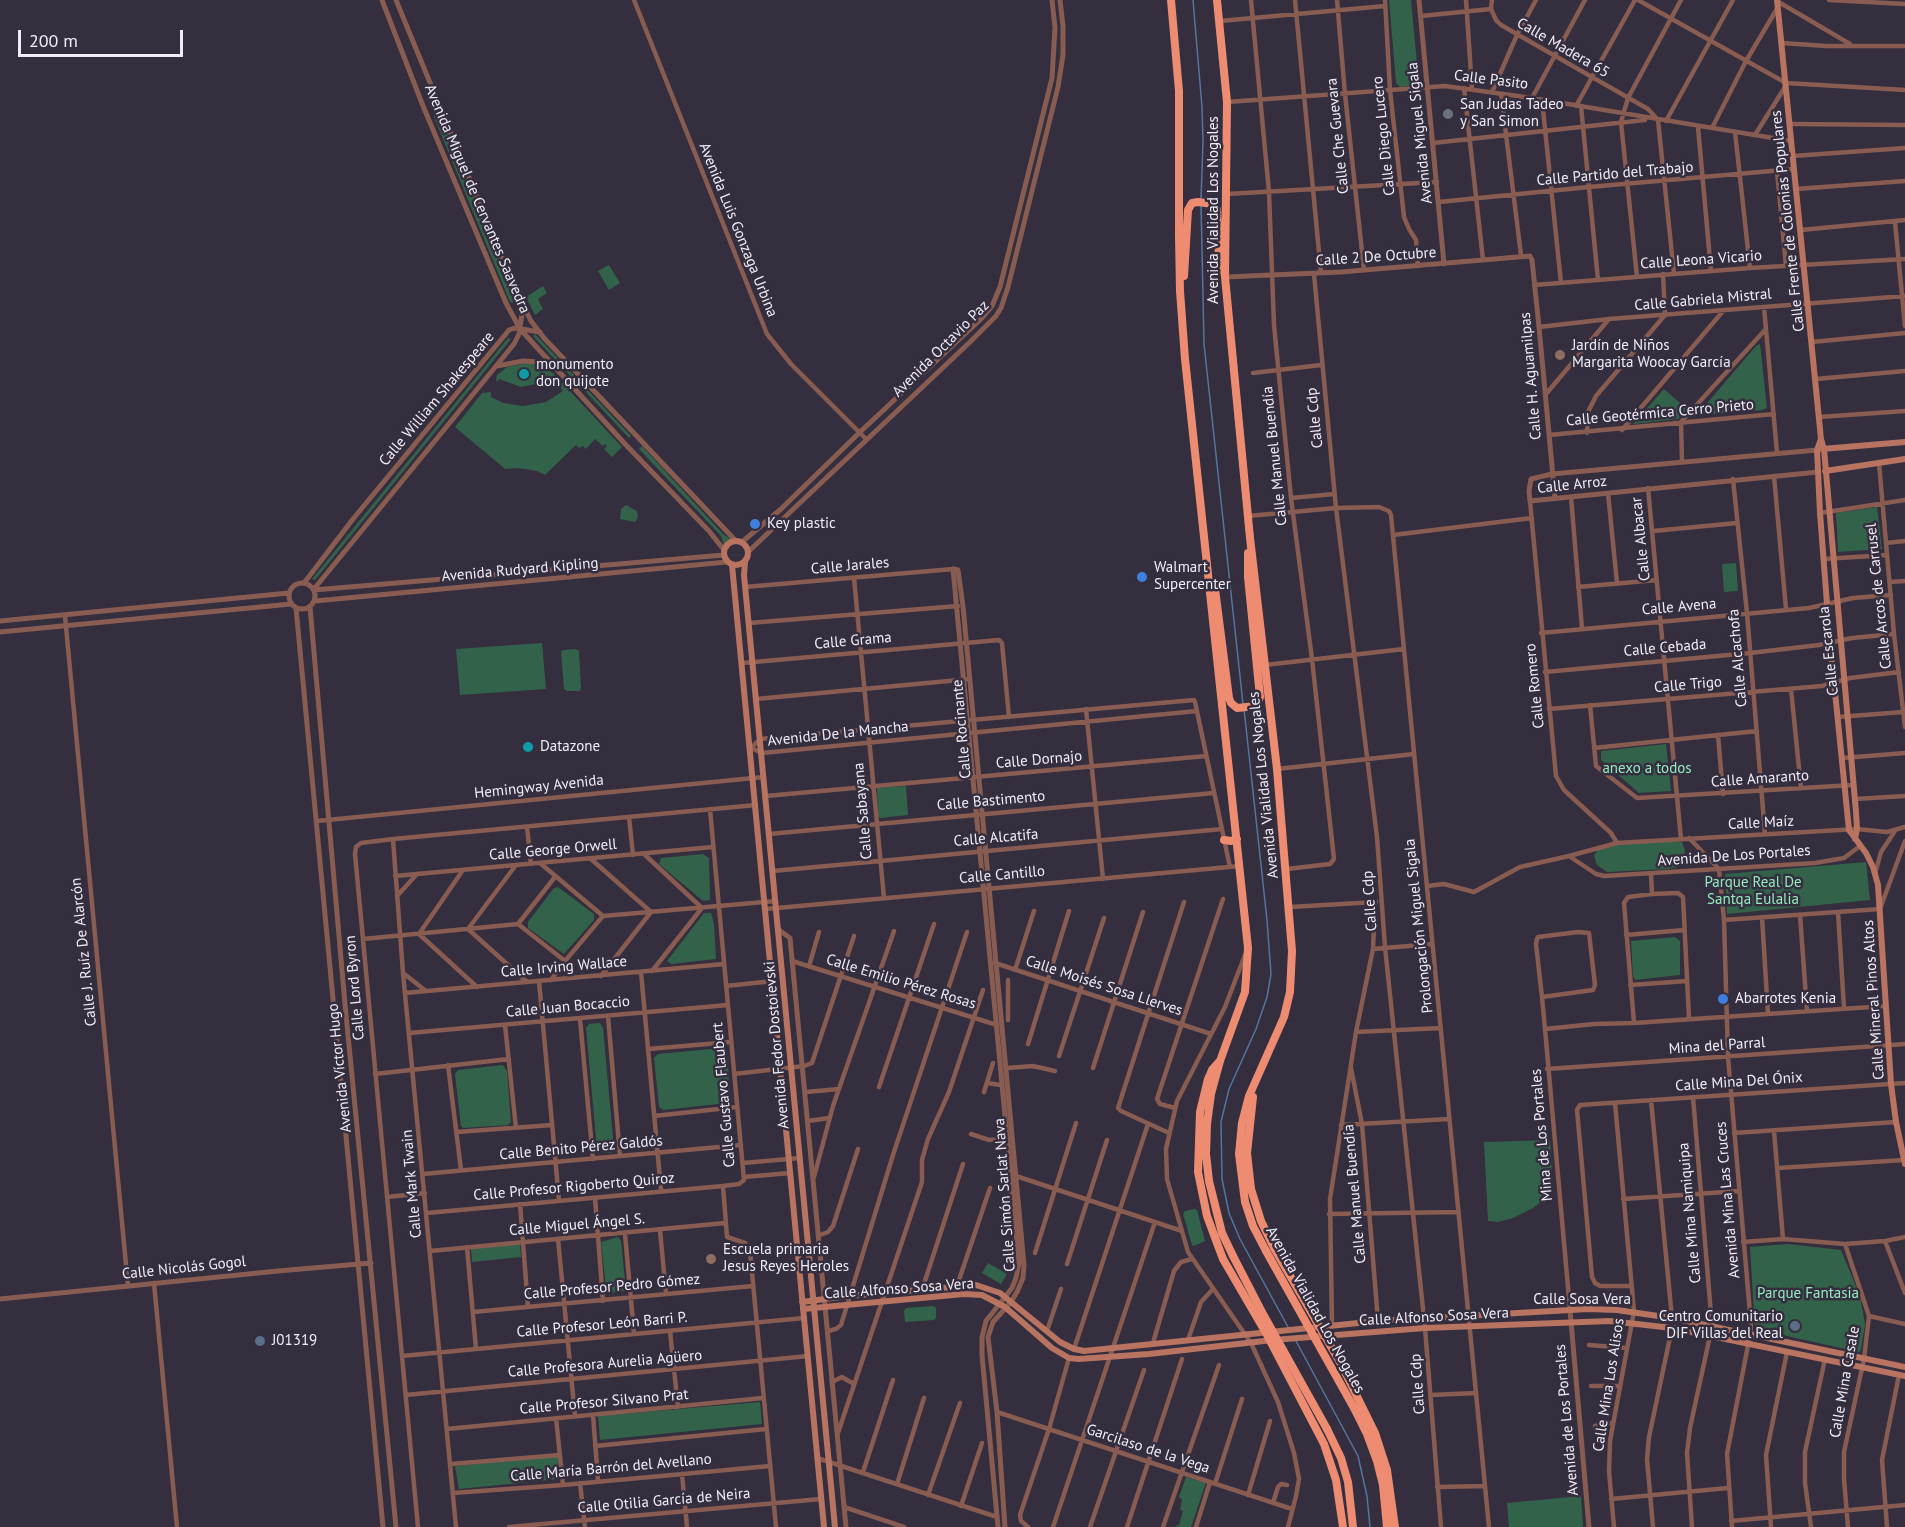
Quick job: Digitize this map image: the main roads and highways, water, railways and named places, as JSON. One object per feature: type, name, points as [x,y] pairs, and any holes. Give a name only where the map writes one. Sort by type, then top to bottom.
[{"type":"highway","points":[[1171,0],[1179,91],[1180,291],[1194,452],[1248,948],[1245,992],[1220,1061],[1208,1114],[1206,1154],[1214,1204],[1222,1233],[1341,1458],[1348,1482],[1353,1527]]},
{"type":"highway","name":"Avenida Vialidad Los Nogales","points":[[1217,0],[1227,102],[1225,277],[1250,538],[1287,869],[1292,951],[1290,992],[1278,1032],[1254,1084],[1242,1123],[1240,1163],[1245,1202],[1253,1226],[1367,1434],[1383,1485],[1387,1527]]},
{"type":"highway","points":[[1180,291],[1186,258],[1188,210],[1194,202],[1213,204],[1218,213],[1220,266],[1225,277]]},
{"type":"highway","points":[[1206,550],[1216,593],[1229,698],[1237,708],[1256,706],[1260,697],[1247,563],[1250,538]]},
{"type":"highway","points":[[1224,840],[1231,842],[1237,839]]},
{"type":"highway","points":[[1220,1061],[1208,1079],[1200,1112],[1198,1150],[1202,1196],[1223,1259],[1269,1336],[1327,1452],[1336,1480],[1343,1527]]},
{"type":"highway","points":[[1254,1084],[1247,1153],[1251,1189],[1261,1221],[1319,1327],[1326,1335],[1375,1433],[1387,1470],[1395,1527]]},
{"type":"main road","name":"Calle Frente de Colonias Populares","points":[[1777,2],[1816,379],[1821,439],[1818,472]]},
{"type":"main road","name":"Calle Arroz","points":[[1821,449],[1905,442]]},
{"type":"main road","name":"Calle Frente de Colonias Populares","points":[[1821,449],[1826,471]]},
{"type":"main road","name":"Calle Arroz","points":[[1818,472],[1905,459]]},
{"type":"main road","name":"Calle Escarola","points":[[1826,471],[1855,799],[1857,829],[1855,839]]},
{"type":"main road","name":"Calle Escarola","points":[[1818,472],[1830,643],[1849,830]]},
{"type":"main road","points":[[739,541],[748,552],[745,562],[739,565],[730,563],[724,552],[728,543],[739,541]]},
{"type":"main road","name":"Avenida Fedor Dostoievski","points":[[745,562],[745,587],[835,1527]]},
{"type":"main road","name":"Avenida Fedor Dostoievski","points":[[730,563],[751,748],[824,1527]]},
{"type":"main road","name":"Calle Mineral Pinos Altos","points":[[1849,830],[1873,867],[1875,876],[1880,909],[1891,1084],[1905,1162]]},
{"type":"main road","name":"Calle Alfonso Sosa Vera","points":[[814,1305],[825,1299],[848,1296],[976,1285],[987,1287],[1005,1296],[1060,1342],[1084,1351],[1246,1335],[1326,1335],[1470,1326],[1632,1322],[1748,1343],[1902,1376]]},
{"type":"main road","name":"Calle Alfonso Sosa Vera","points":[[803,1306],[845,1306],[972,1294],[991,1298],[999,1303],[1052,1348],[1069,1358],[1109,1357],[1251,1343],[1269,1336],[1319,1327],[1469,1315]]},
{"type":"main road","name":"Calle Sosa Vera","points":[[1469,1315],[1569,1310],[1634,1311],[1905,1367]]},
{"type":"main road","points":[[1368,1323],[1369,1332]]},
{"type":"waterway","points":[[1193,0],[1202,107],[1201,200]]},
{"type":"waterway","points":[[1201,204],[1204,344],[1243,704]]},
{"type":"waterway","points":[[1244,709],[1271,974],[1267,997],[1256,1029],[1229,1089],[1221,1122],[1222,1179],[1229,1213],[1240,1239],[1288,1327]]},
{"type":"waterway","points":[[1296,1341],[1358,1456],[1367,1496],[1370,1527]]},
{"type":"place","name":"San Judas Tadeo y San Simon","points":[[1448,114]]},
{"type":"place","name":"Jardín de Niños Margarita Woocay García","points":[[1560,355]]},
{"type":"place","name":"monumento don quijote","points":[[524,374]]},
{"type":"place","name":"Key plastic","points":[[755,524]]},
{"type":"place","name":"Walmart Supercenter","points":[[1142,577]]},
{"type":"place","name":"Datazone","points":[[528,747]]},
{"type":"place","name":"Abarrotes Kenia","points":[[1723,999]]},
{"type":"place","name":"Escuela primaria Jesus Reyes Heroles","points":[[711,1259]]},
{"type":"place","name":"Centro Comunitario DIF Villas del Real","points":[[1795,1326]]},
{"type":"place","name":"J01319","points":[[260,1341]]},
{"type":"park label","name":"anexo a todos","points":[[1647,769]]},
{"type":"park label","name":"Parque Real De Santqa Eulalia","points":[[1753,892]]},
{"type":"park label","name":"Parque Fantasia","points":[[1808,1294]]}]
